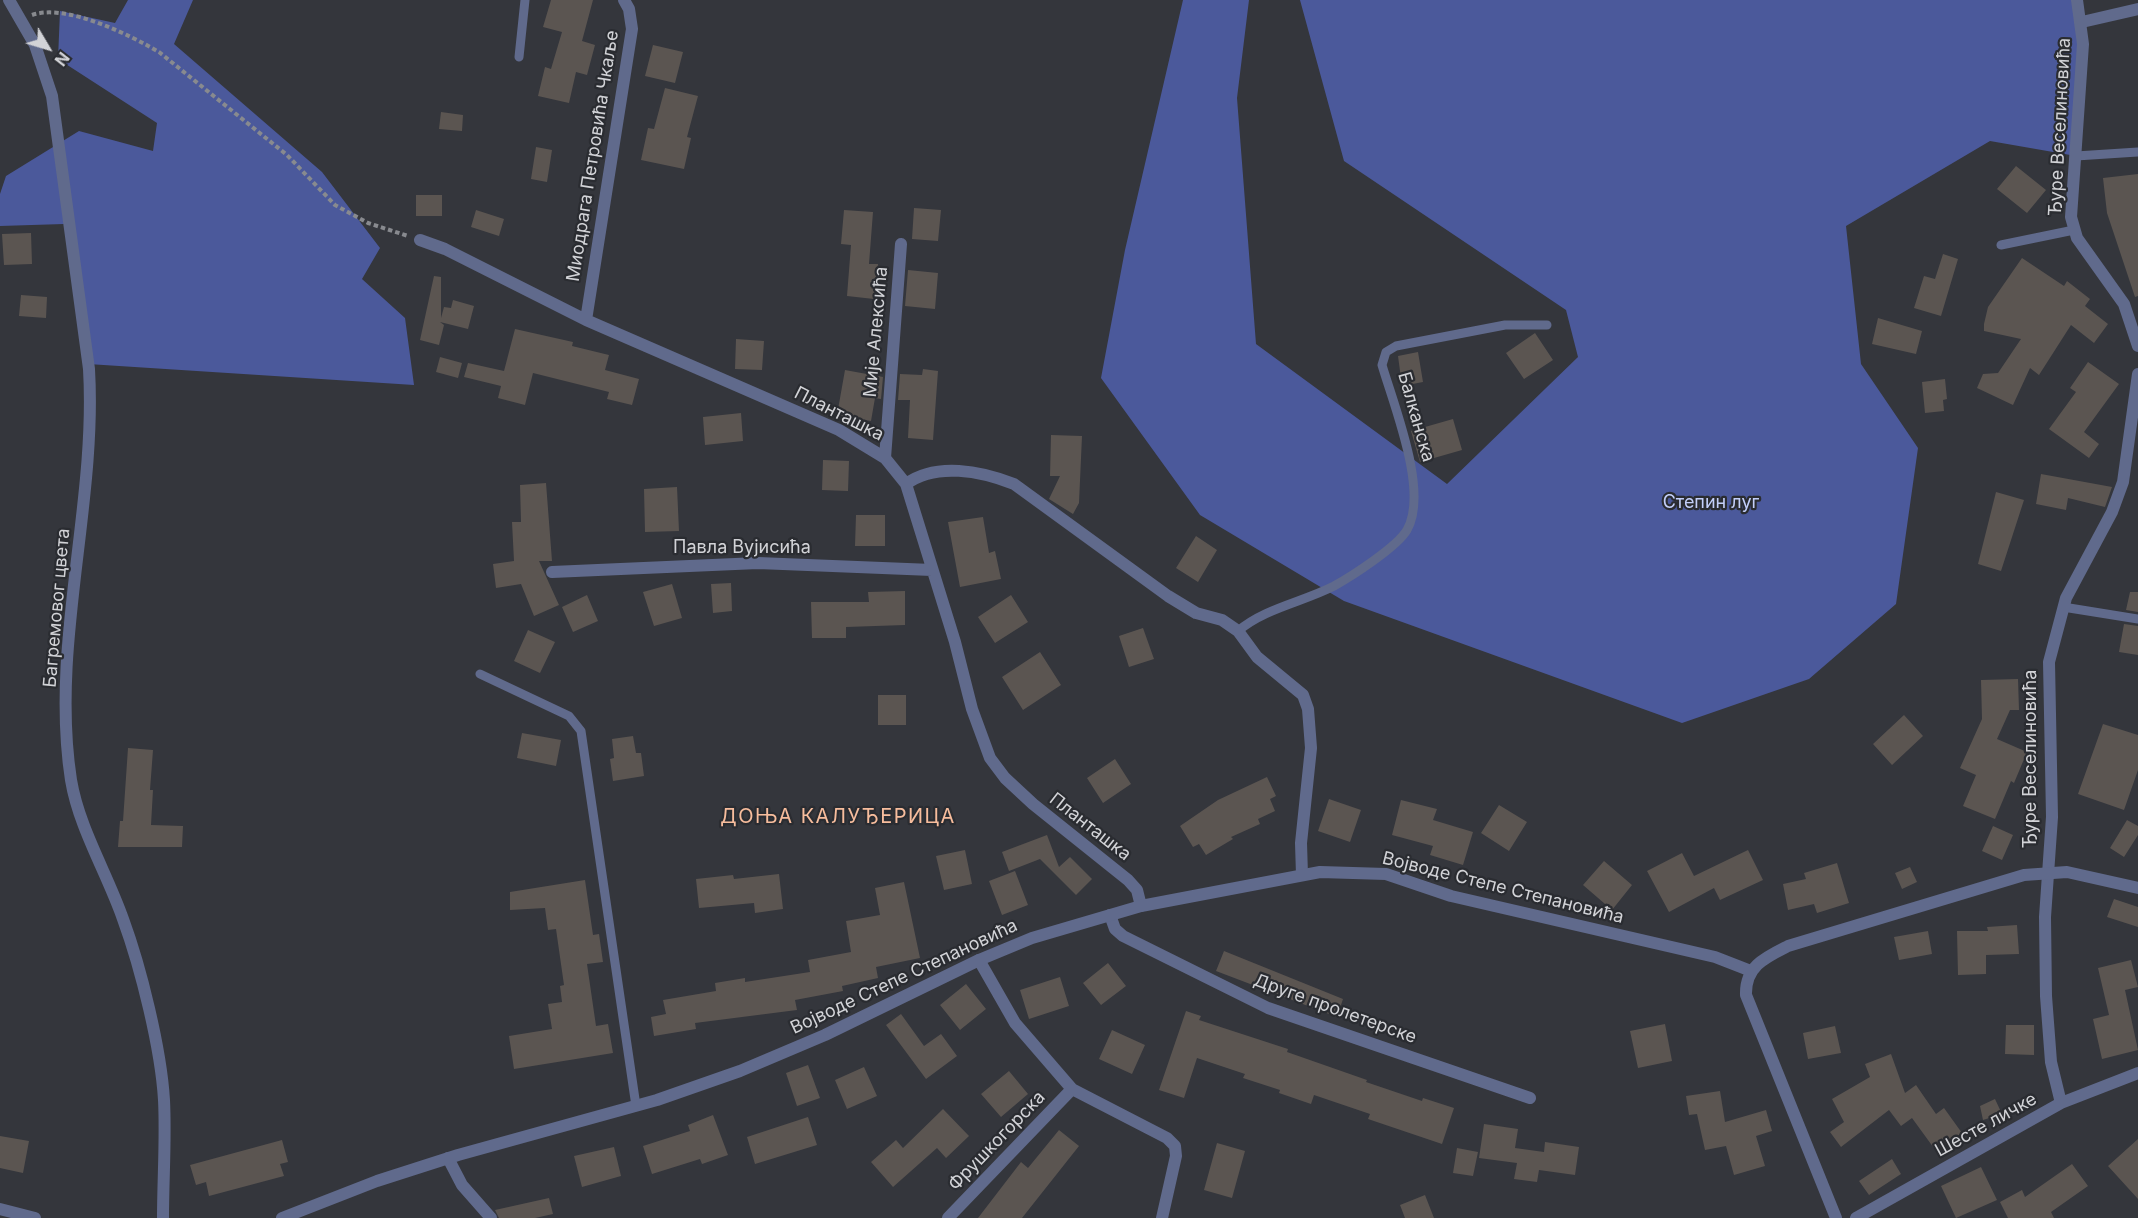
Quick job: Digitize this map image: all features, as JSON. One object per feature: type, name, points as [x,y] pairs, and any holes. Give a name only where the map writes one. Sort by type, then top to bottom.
[{"type":"street","name":"Багремовог цвета","points":[[9,0],[40,56],[52,96],[89,369],[91,412],[89,463],[72,605],[68,680],[71,779],[78,809],[124,920],[146,998],[164,1100],[163,1218]]},
{"type":"street","name":"Миодрага Петровића Чкаље","points":[[586,320],[632,29],[629,9],[624,0]]},
{"type":"street","name":"Ђуре Веселиновића","points":[[2077,0],[2082,22],[2076,156],[2071,205],[2074,230],[2116,289],[2130,320],[2138,346]]},
{"type":"street","points":[[2082,22],[2138,9]]},
{"type":"street","name":"Планташка","points":[[420,240],[445,249],[586,320],[838,430],[885,459],[906,484],[955,642],[972,709],[990,758],[1005,778],[1033,804],[1128,880],[1137,890],[1141,906]]},
{"type":"street","name":"Мије Алексића","points":[[885,459],[901,244]]},
{"type":"street","name":"Ђуре Веселиновића","points":[[2061,1103],[2051,1062],[2046,996],[2045,917],[2049,872],[2052,773],[2049,662],[2063,607],[2119,494],[2125,472],[2138,374]]},
{"type":"street","points":[[906,484],[930,472],[966,472],[995,477],[1014,484],[1168,596],[1196,613],[1222,620],[1238,631],[1257,657],[1303,695],[1308,710],[1311,748],[1302,822],[1302,875]]},
{"type":"street","name":"Павла Вујисића","points":[[552,572],[758,563],[932,570]]},
{"type":"street","name":"Војводе Степе Степановића","points":[[282,1218],[377,1181],[448,1158],[636,1106],[740,1071],[814,1039],[979,960],[1032,938],[1141,906],[1302,875],[1346,871],[1386,874],[1450,896],[1715,957],[1752,971]]},
{"type":"street","points":[[1836,1218],[1746,995],[1752,971],[1760,960],[1788,946],[2024,875],[2049,872],[2091,876],[2138,888]]},
{"type":"street","name":"Друге пролетерске","points":[[1110,915],[1115,929],[1123,936],[1268,1008],[1530,1098]]},
{"type":"street","name":"Фрушкогорска","points":[[979,960],[1015,1023],[1072,1089],[1167,1138],[1175,1146],[1176,1156],[1162,1218]]},
{"type":"street","name":"Шесте личке","points":[[1856,1218],[2061,1103],[2138,1073]]},
{"type":"street","name":"Фрушкогорска","points":[[948,1218],[1072,1089]]},
{"type":"street","points":[[448,1158],[462,1185],[491,1218]]},
{"type":"street","points":[[0,1209],[35,1218]]},
{"type":"lane","points":[[519,57],[525,0]]},
{"type":"lane","points":[[2076,156],[2138,152]]},
{"type":"lane","points":[[2001,245],[2074,230]]},
{"type":"lane","name":"Балканска","points":[[1238,631],[1256,619],[1335,585],[1391,548],[1407,530],[1413,512],[1414,473],[1382,365],[1386,352],[1396,346],[1505,325],[1547,325]]},
{"type":"lane","points":[[2063,607],[2138,619]]},
{"type":"lane","points":[[480,674],[569,716],[581,731],[636,1106]]},
{"type":"path","points":[[22,20],[43,12],[52,13],[97,24],[137,40],[189,74],[280,149],[335,205],[368,223],[420,240]]},
{"type":"green space","points":[[128,0],[193,0],[174,44],[322,172],[380,248],[362,279],[405,318],[414,385],[88,364],[64,224],[0,226],[0,194],[6,176],[79,131],[153,151],[157,123],[58,59],[60,11],[115,23]]},
{"type":"green space","name":"Степин луг","points":[[1183,0],[1249,0],[1237,98],[1256,344],[1447,484],[1578,357],[1566,310],[1344,161],[1300,0],[2074,0],[2083,44],[2076,156],[1990,141],[1846,226],[1861,364],[1918,448],[1896,604],[1809,679],[1682,723],[1344,601],[1200,515],[1101,378],[1125,250]]},
{"type":"building","points":[[551,0],[593,0],[582,41],[595,45],[587,75],[576,72],[569,103],[538,96],[545,67],[551,69],[562,32],[543,27]]},
{"type":"building","points":[[653,45],[683,52],[675,83],[645,76]]},
{"type":"building","points":[[665,88],[698,96],[687,137],[691,138],[684,169],[641,160],[648,128],[654,129]]},
{"type":"building","points":[[441,112],[463,115],[462,131],[439,129]]},
{"type":"building","points":[[536,147],[552,150],[547,182],[531,179]]},
{"type":"building","points":[[2016,166],[2046,190],[2027,213],[1997,189]]},
{"type":"building","points":[[2138,174],[2138,296],[2135,297],[2107,213],[2103,178]]},
{"type":"building","points":[[416,195],[442,195],[442,216],[416,216]]},
{"type":"building","points":[[914,208],[941,210],[938,241],[912,239]]},
{"type":"building","points":[[476,210],[504,219],[499,236],[471,227]]},
{"type":"building","points":[[844,210],[873,212],[869,264],[878,264],[874,299],[847,296],[851,245],[841,244]]},
{"type":"building","points":[[31,233],[32,264],[4,265],[2,234]]},
{"type":"building","points":[[1943,254],[1958,259],[1941,316],[1914,308],[1924,276],[1935,279]]},
{"type":"building","points":[[2022,258],[2064,286],[2067,281],[2090,299],[2085,306],[2108,324],[2094,343],[2071,325],[2039,375],[2030,368],[2013,405],[1977,388],[1983,374],[1998,373],[2021,339],[1984,331],[1984,324],[1988,307]]},
{"type":"building","points":[[908,270],[938,273],[935,309],[905,306]]},
{"type":"building","points":[[434,276],[441,277],[441,318],[444,307],[451,308],[453,300],[474,306],[468,329],[440,322],[444,325],[439,345],[420,340]]},
{"type":"building","points":[[21,295],[47,297],[46,318],[19,316]]},
{"type":"building","points":[[1878,318],[1922,331],[1916,354],[1872,344]]},
{"type":"building","points":[[515,329],[573,342],[572,346],[609,355],[605,370],[639,379],[632,405],[607,399],[609,392],[533,373],[525,405],[498,398],[501,386],[464,377],[468,363],[504,371]]},
{"type":"building","points":[[1535,333],[1553,360],[1524,379],[1506,353]]},
{"type":"building","points":[[736,339],[764,341],[762,370],[735,369]]},
{"type":"building","points":[[1418,352],[1423,382],[1402,386],[1398,356]]},
{"type":"building","points":[[440,357],[462,363],[458,378],[436,372]]},
{"type":"building","points":[[2088,362],[2119,384],[2084,432],[2099,444],[2089,458],[2049,429],[2076,392],[2070,388]]},
{"type":"building","points":[[923,369],[938,371],[933,440],[908,438],[910,400],[898,400],[900,374],[922,375]]},
{"type":"building","points":[[845,370],[883,377],[881,399],[875,398],[871,421],[837,415]]},
{"type":"building","points":[[1945,379],[1947,399],[1943,400],[1944,411],[1925,413],[1922,382]]},
{"type":"building","points":[[741,413],[743,441],[705,445],[703,417]]},
{"type":"building","points":[[1453,419],[1462,450],[1420,462],[1411,431]]},
{"type":"building","points":[[1051,435],[1082,436],[1079,503],[1073,514],[1049,499],[1060,476],[1050,476]]},
{"type":"building","points":[[823,460],[849,461],[848,491],[822,490]]},
{"type":"building","points":[[2041,474],[2112,487],[2105,507],[2068,498],[2066,510],[2036,504]]},
{"type":"building","points":[[546,483],[552,561],[539,561],[559,605],[534,616],[521,584],[496,588],[493,564],[514,561],[512,522],[521,522],[520,485]]},
{"type":"building","points":[[677,487],[679,531],[645,532],[644,489]]},
{"type":"building","points":[[1996,492],[2024,500],[2001,571],[1978,564]]},
{"type":"building","points":[[856,515],[885,515],[885,546],[855,546]]},
{"type":"building","points":[[983,517],[989,553],[995,551],[1001,579],[960,587],[948,522]]},
{"type":"building","points":[[1196,536],[1217,550],[1198,582],[1176,568]]},
{"type":"building","points":[[731,583],[732,611],[713,613],[711,584]]},
{"type":"building","points":[[672,584],[682,618],[654,626],[643,592]]},
{"type":"building","points":[[905,591],[905,625],[846,627],[846,638],[812,638],[811,602],[869,602],[868,592]]},
{"type":"building","points":[[2130,592],[2138,592],[2138,612],[2126,610]]},
{"type":"building","points":[[587,595],[598,621],[573,632],[562,607]]},
{"type":"building","points":[[1011,595],[1028,622],[995,643],[978,617]]},
{"type":"building","points":[[2124,624],[2138,626],[2138,655],[2119,652]]},
{"type":"building","points":[[1143,628],[1154,659],[1129,667],[1119,636]]},
{"type":"building","points":[[528,630],[555,642],[540,673],[514,661]]},
{"type":"building","points":[[1040,652],[1061,685],[1023,710],[1002,677]]},
{"type":"building","points":[[2018,679],[2019,710],[2010,710],[1997,739],[2027,752],[2014,783],[2011,781],[1995,819],[1963,806],[1976,775],[1960,768],[1982,719],[1981,680]]},
{"type":"building","points":[[878,695],[906,695],[906,725],[878,725]]},
{"type":"building","points":[[1904,715],[1923,736],[1892,765],[1873,744]]},
{"type":"building","points":[[2103,724],[2138,735],[2138,770],[2124,810],[2078,794]]},
{"type":"building","points":[[522,733],[561,740],[556,766],[517,758]]},
{"type":"building","points":[[633,736],[636,753],[641,753],[644,776],[613,781],[610,759],[614,758],[612,739]]},
{"type":"building","points":[[128,748],[153,750],[150,790],[153,790],[151,825],[183,826],[182,847],[118,847],[120,821],[123,821]]},
{"type":"building","points":[[1115,759],[1131,784],[1103,803],[1087,778]]},
{"type":"building","points":[[1267,777],[1276,796],[1270,799],[1275,811],[1258,819],[1260,824],[1231,837],[1233,839],[1206,855],[1199,844],[1193,847],[1180,826],[1218,800]]},
{"type":"building","points":[[1329,799],[1361,810],[1350,842],[1318,831]]},
{"type":"building","points":[[1401,800],[1437,809],[1433,820],[1473,832],[1463,865],[1430,855],[1433,846],[1392,835]]},
{"type":"building","points":[[1499,805],[1527,822],[1509,851],[1481,833]]},
{"type":"building","points":[[2127,820],[2138,826],[2138,835],[2124,857],[2110,848]]},
{"type":"building","points":[[1993,826],[2013,835],[2002,860],[1982,851]]},
{"type":"building","points":[[1047,835],[1059,867],[1070,857],[1092,879],[1076,895],[1040,859],[1009,871],[1002,852]]},
{"type":"building","points":[[965,850],[972,884],[944,890],[936,856]]},
{"type":"building","points":[[1748,850],[1763,880],[1720,900],[1714,888],[1669,912],[1647,871],[1682,853],[1694,876]]},
{"type":"building","points":[[1604,861],[1632,885],[1612,910],[1583,885]]},
{"type":"building","points":[[1837,863],[1849,903],[1817,913],[1814,904],[1788,910],[1783,884],[1806,879],[1804,873]]},
{"type":"building","points":[[1910,867],[1917,882],[1902,889],[1895,873]]},
{"type":"building","points":[[1015,871],[1028,905],[1002,915],[989,881]]},
{"type":"building","points":[[779,874],[783,909],[755,913],[754,903],[699,908],[696,879],[733,875],[734,879]]},
{"type":"building","points":[[585,880],[593,935],[599,934],[603,962],[587,964],[596,1026],[608,1024],[613,1053],[514,1069],[509,1036],[552,1029],[548,1004],[562,1002],[560,986],[564,985],[556,929],[548,930],[545,908],[510,910],[510,892]]},
{"type":"building","points":[[904,882],[920,958],[876,967],[878,978],[842,986],[843,991],[795,1000],[797,1010],[695,1023],[696,1029],[654,1036],[651,1017],[666,1014],[663,1000],[716,991],[715,983],[745,978],[745,982],[810,972],[808,960],[851,952],[846,921],[880,915],[875,888]]},
{"type":"building","points":[[2114,899],[2138,907],[2138,927],[2107,917]]},
{"type":"building","points":[[2017,925],[2019,954],[1986,955],[1986,974],[1958,975],[1957,931],[1988,931],[1987,927]]},
{"type":"building","points":[[1928,931],[1932,954],[1899,960],[1894,937]]},
{"type":"building","points":[[1224,951],[1343,999],[1337,1017],[1216,971]]},
{"type":"building","points":[[2131,960],[2138,987],[2125,990],[2138,1050],[2102,1059],[2093,1019],[2109,1015],[2098,968]]},
{"type":"building","points":[[1108,963],[1126,986],[1101,1005],[1083,983]]},
{"type":"building","points":[[1060,977],[1069,1006],[1029,1019],[1020,990]]},
{"type":"building","points":[[966,984],[986,1009],[960,1030],[940,1005]]},
{"type":"building","points":[[1186,1011],[1201,1016],[1199,1020],[1288,1049],[1287,1052],[1367,1080],[1366,1082],[1422,1101],[1423,1098],[1454,1108],[1442,1144],[1368,1119],[1370,1114],[1314,1095],[1311,1104],[1279,1093],[1280,1090],[1243,1078],[1245,1074],[1197,1058],[1184,1098],[1159,1090]]},
{"type":"building","points":[[901,1014],[924,1046],[941,1034],[957,1056],[926,1079],[886,1025]]},
{"type":"building","points":[[1665,1024],[1672,1061],[1638,1068],[1630,1031]]},
{"type":"building","points":[[2006,1025],[2034,1025],[2034,1055],[2005,1054]]},
{"type":"building","points":[[1835,1026],[1841,1053],[1808,1059],[1803,1033]]},
{"type":"building","points":[[1112,1030],[1145,1045],[1132,1074],[1099,1059]]},
{"type":"building","points":[[1891,1054],[1905,1093],[1916,1085],[1936,1114],[1944,1108],[1962,1133],[1936,1151],[1912,1118],[1901,1126],[1889,1110],[1841,1147],[1830,1132],[1844,1122],[1832,1099],[1870,1077],[1865,1064]]},
{"type":"building","points":[[808,1065],[820,1098],[797,1106],[786,1073]]},
{"type":"building","points":[[864,1067],[877,1096],[847,1109],[835,1080]]},
{"type":"building","points":[[1009,1071],[1028,1094],[1001,1117],[981,1094]]},
{"type":"building","points":[[1720,1091],[1725,1122],[1766,1110],[1772,1131],[1756,1136],[1765,1166],[1734,1175],[1726,1146],[1705,1150],[1697,1114],[1689,1115],[1686,1096]]},
{"type":"building","points":[[1995,1099],[2002,1114],[1983,1120],[1980,1106]]},
{"type":"building","points":[[943,1109],[969,1136],[946,1158],[937,1148],[893,1187],[871,1162],[896,1140],[903,1148]]},
{"type":"building","points":[[713,1115],[728,1155],[702,1164],[700,1159],[652,1174],[643,1146],[690,1131],[688,1125]]},
{"type":"building","points":[[808,1117],[817,1145],[755,1164],[747,1137]]},
{"type":"building","points":[[1484,1124],[1518,1129],[1515,1148],[1544,1152],[1545,1142],[1579,1147],[1575,1175],[1539,1170],[1537,1182],[1514,1179],[1517,1163],[1479,1158]]},
{"type":"building","points":[[1059,1130],[1079,1146],[1022,1218],[978,1218],[1021,1162],[1028,1168]]},
{"type":"building","points":[[0,1136],[29,1141],[23,1173],[0,1168]]},
{"type":"building","points":[[2138,1139],[2138,1199],[2108,1166]]},
{"type":"building","points":[[282,1140],[288,1162],[280,1164],[284,1176],[209,1196],[206,1182],[196,1185],[190,1165]]},
{"type":"building","points":[[1217,1143],[1245,1151],[1232,1198],[1204,1190]]},
{"type":"building","points":[[614,1147],[621,1176],[582,1187],[574,1156]]},
{"type":"building","points":[[1457,1148],[1478,1152],[1473,1176],[1453,1173]]},
{"type":"building","points":[[1892,1159],[1901,1174],[1869,1195],[1859,1181]]},
{"type":"building","points":[[2072,1164],[2088,1186],[2051,1212],[2054,1218],[2008,1218],[2000,1202],[2022,1190],[2025,1197]]},
{"type":"building","points":[[1981,1167],[1997,1200],[1956,1218],[1941,1186]]},
{"type":"building","points":[[1425,1195],[1434,1218],[1405,1218],[1400,1205]]},
{"type":"building","points":[[549,1198],[553,1214],[535,1218],[499,1218],[495,1210]]},
{"type":"district","name":"ДОЊА КАЛУЂЕРИЦА","points":[[838,817]]}]
